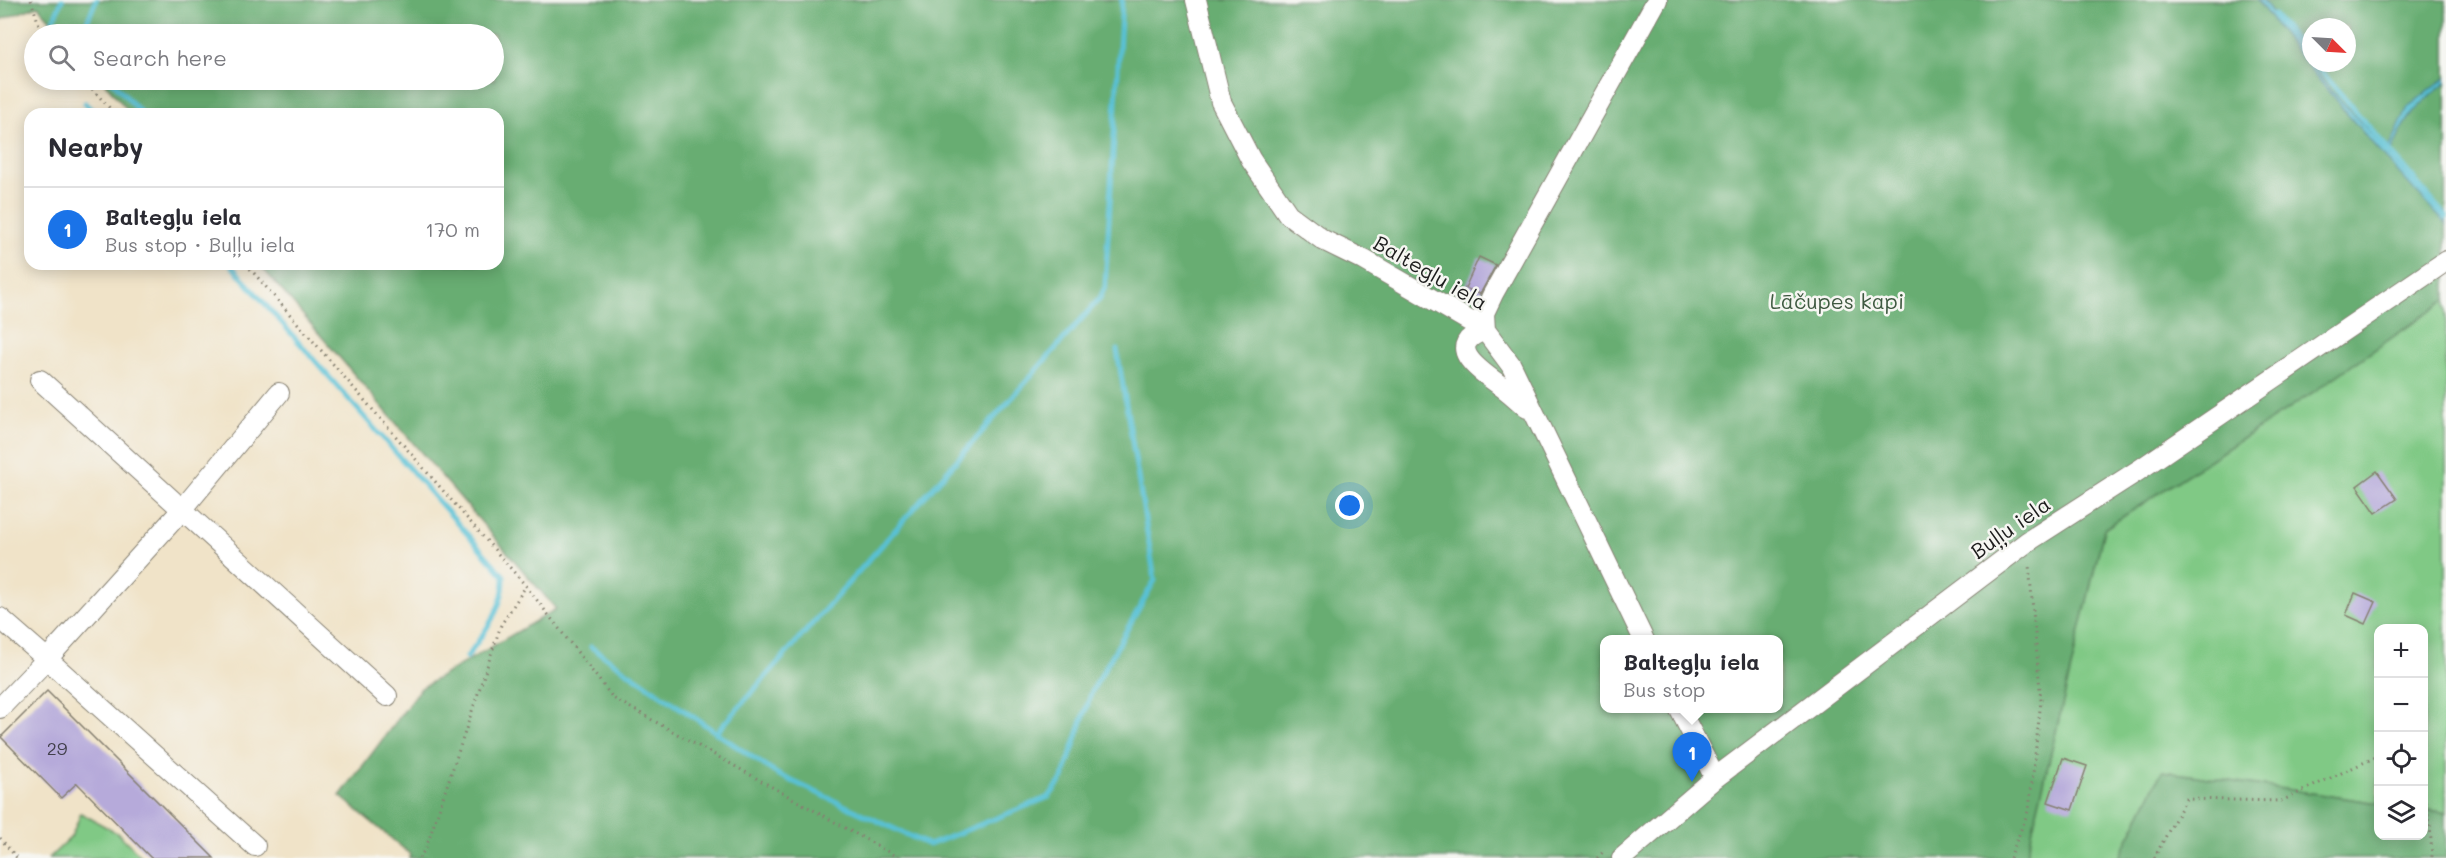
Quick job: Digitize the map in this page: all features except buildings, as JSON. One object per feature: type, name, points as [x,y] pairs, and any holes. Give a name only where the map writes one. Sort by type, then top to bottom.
[{"type":"street","name":"Baltegļu iela","points":[[1196,0],[1221,102],[1251,159],[1288,214],[1323,240],[1364,260],[1485,330],[1511,365],[1642,635]]},
{"type":"street","points":[[1532,412],[1474,368],[1466,352],[1467,343],[1473,334],[1485,330],[1484,313],[1493,294],[1657,0]]},
{"type":"street","name":"Buļļu iela","points":[[1622,858],[1715,778],[2027,542],[2139,470],[2446,261]]},
{"type":"street","points":[[40,380],[181,511],[387,696]]},
{"type":"street","points":[[0,708],[181,511],[279,393]]},
{"type":"street","points":[[0,618],[255,846]]},
{"type":"street","points":[[1682,713],[1715,778]]},
{"type":"path","points":[[31,0],[39,24]]},
{"type":"path","points":[[93,90],[109,108]]},
{"type":"path","points":[[251,270],[526,586],[613,698],[899,858]]},
{"type":"path","points":[[2010,858],[2029,808],[2041,700],[2027,542]]},
{"type":"path","points":[[419,858],[426,848],[501,625],[526,586]]},
{"type":"path","points":[[2154,858],[2186,799],[2281,801],[2374,758]]},
{"type":"path","points":[[2428,814],[2432,858]]},
{"type":"path","points":[[0,838],[17,858]]},
{"type":"green space","name":"Lāčupes kapi","points":[[0,0],[2446,0],[2446,300],[2312,393],[2104,529],[2026,858],[409,858],[410,854],[340,796],[421,688],[556,609],[264,270],[504,270],[504,108],[126,108],[111,90],[504,90],[504,24],[54,24],[38,6],[0,20]]},
{"type":"green space","points":[[2446,300],[2446,813],[2428,810],[2428,624],[2374,624],[2374,802],[2162,771],[2119,858],[2026,858],[2104,529],[2312,393]]},
{"type":"green space","points":[[2162,771],[2374,802],[2374,840],[2428,840],[2428,810],[2446,813],[2446,858],[2119,858]]},
{"type":"green space","points":[[81,813],[119,834],[143,858],[49,858],[71,837]]},
{"type":"water","points":[[2257,0],[2263,0],[2302,52],[2302,58]]},
{"type":"water","points":[[2313,72],[2317,72],[2330,90],[2388,151],[2408,107],[2446,77],[2446,82],[2412,114],[2390,155],[2446,218],[2446,224],[2396,170]]},
{"type":"waterway","points":[[51,24],[62,0]]},
{"type":"waterway","points":[[86,24],[96,0]]},
{"type":"waterway","points":[[716,733],[1100,298],[1105,287],[1122,0]]},
{"type":"waterway","points":[[2274,15],[2302,49]]},
{"type":"waterway","points":[[2322,72],[2446,217]]},
{"type":"waterway","points":[[120,90],[137,108]]},
{"type":"waterway","points":[[85,103],[90,108]]},
{"type":"waterway","points":[[235,270],[504,576],[501,599],[497,609],[467,657]]},
{"type":"waterway","points":[[591,647],[777,774],[929,845],[1049,797],[1063,778],[1092,691],[1155,580],[1117,350]]},
{"type":"place","name":"Baltegļu iela","points":[[1692,782]]}]
